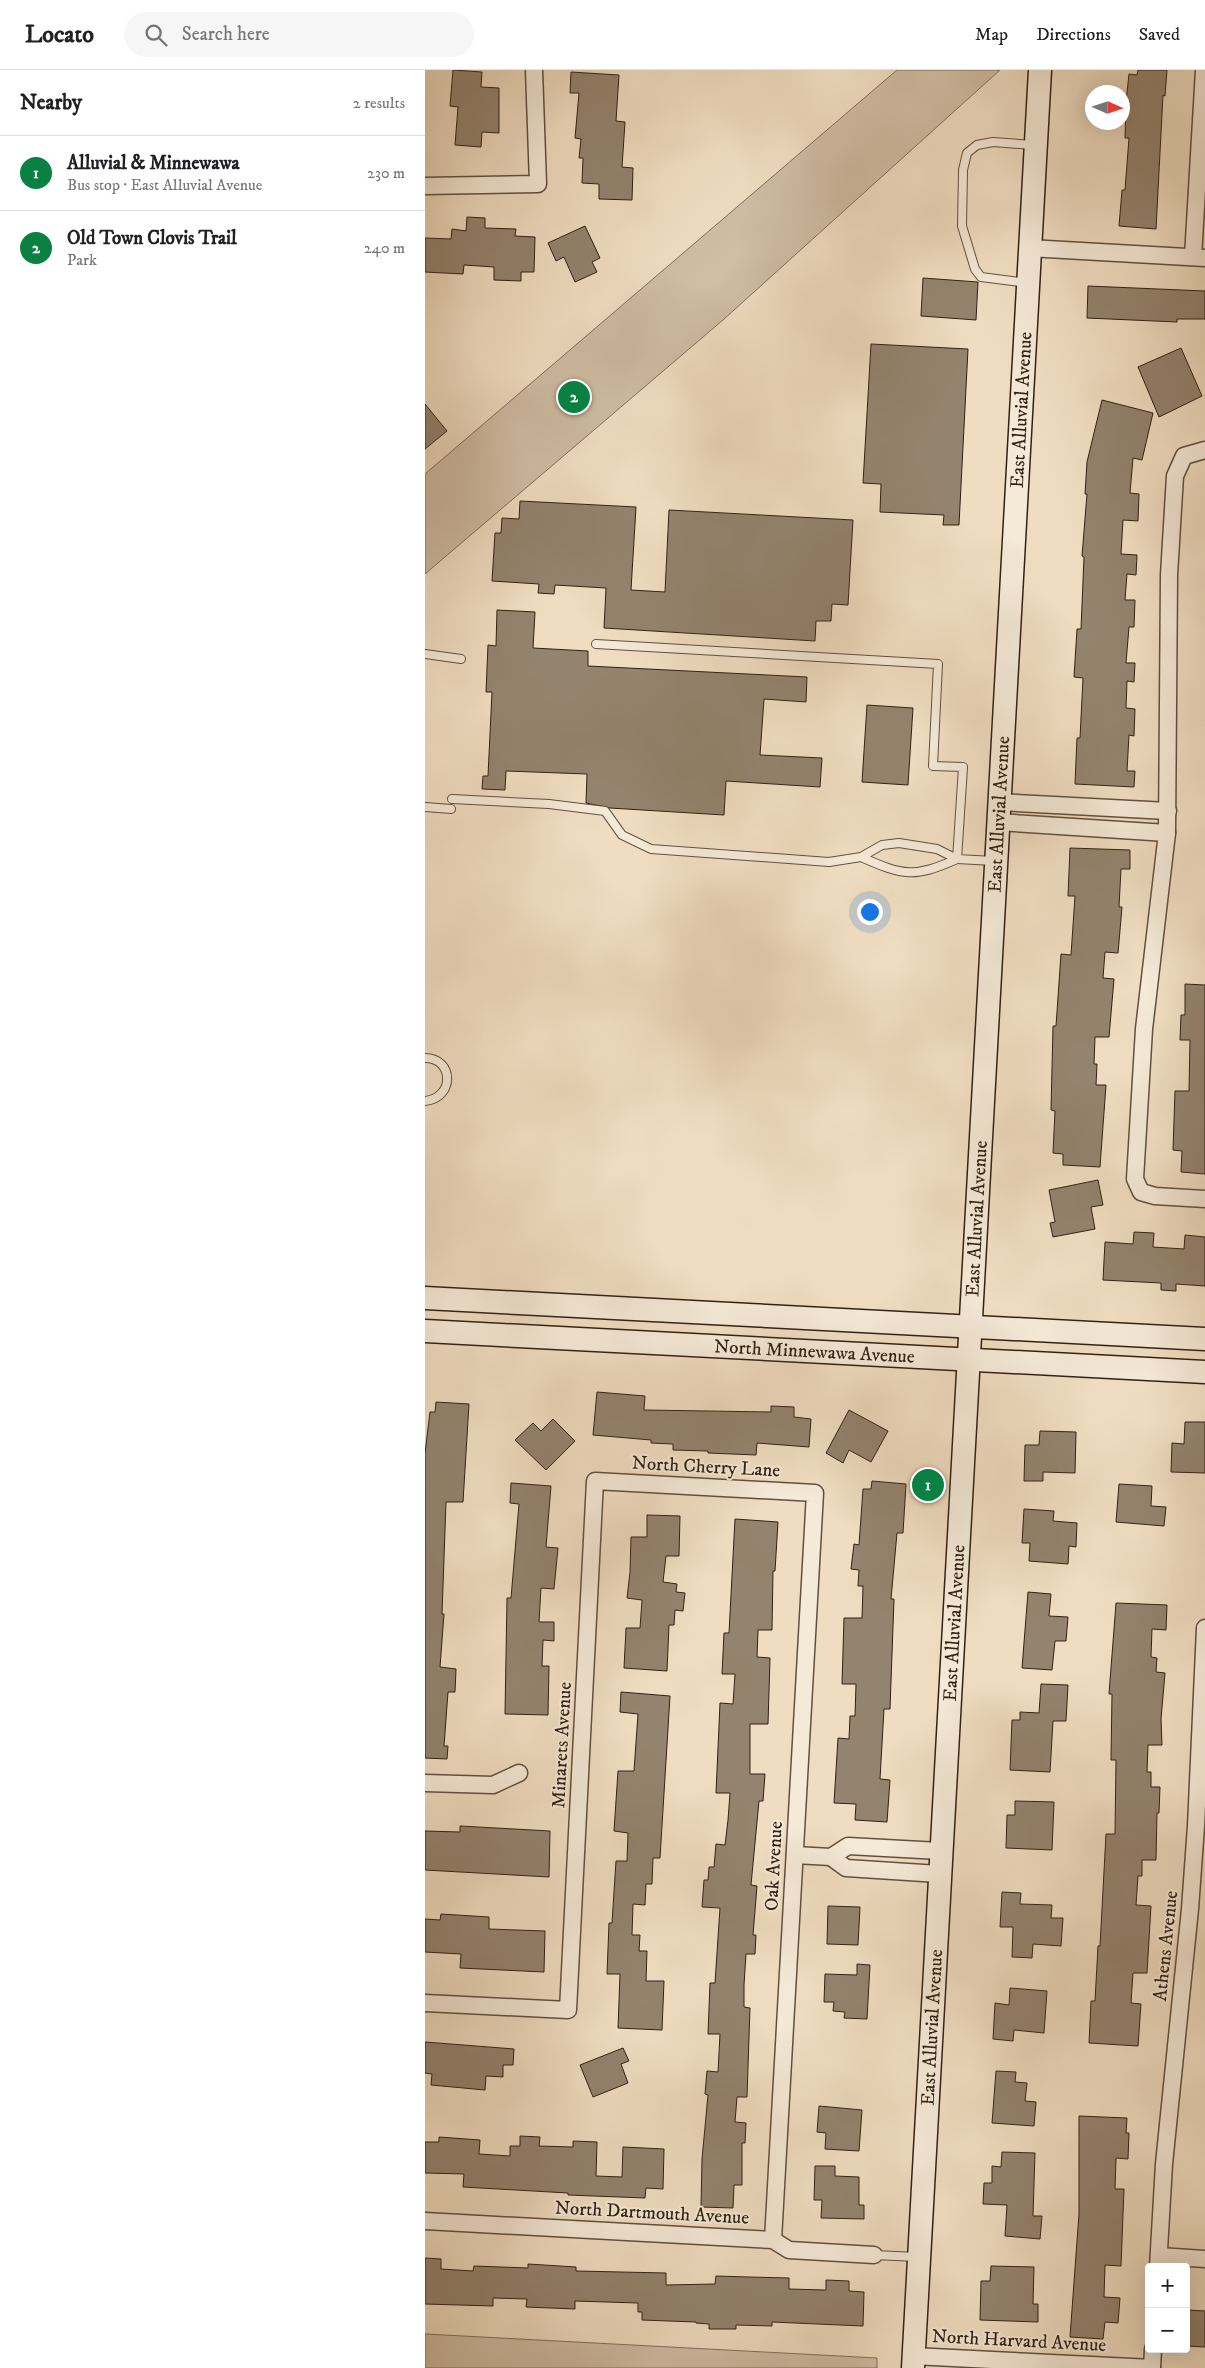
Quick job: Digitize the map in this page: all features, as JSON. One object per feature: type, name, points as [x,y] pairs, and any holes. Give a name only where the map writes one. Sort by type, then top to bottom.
[{"type":"street","points":[[425,186],[538,184],[534,70]]},
{"type":"street","name":"East Alluvial Avenue","points":[[913,2362],[1040,70]]},
{"type":"street","points":[[1029,248],[1199,257],[1203,70]]},
{"type":"street","points":[[1205,450],[1184,456],[1175,476],[1169,575],[1167,833],[1145,1029],[1135,1179],[1141,1192],[1155,1196],[1205,1199]]},
{"type":"street","points":[[998,812],[1168,811]]},
{"type":"street","points":[[998,812],[1167,833]]},
{"type":"street","name":"North Minnewawa Avenue","points":[[425,1298],[970,1325],[1205,1339]]},
{"type":"street","name":"North Minnewawa Avenue","points":[[425,1331],[1205,1372]]},
{"type":"street","name":"North Cherry Lane","points":[[595,1481],[815,1493]]},
{"type":"street","name":"Minarets Avenue","points":[[425,2003],[569,2010],[595,1481]]},
{"type":"street","name":"Oak Avenue","points":[[773,2240],[815,1493]]},
{"type":"street","name":"Athens Avenue","points":[[1158,2261],[1166,2146],[1190,1909],[1205,1628]]},
{"type":"street","points":[[425,1783],[493,1785],[519,1773]]},
{"type":"street","points":[[795,1855],[831,1856],[848,1846],[940,1851]]},
{"type":"street","points":[[883,1870],[884,1848]]},
{"type":"street","points":[[831,1856],[846,1868],[939,1874]]},
{"type":"street","name":"North Dartmouth Avenue","points":[[425,2221],[773,2240],[789,2250],[874,2254]]},
{"type":"street","points":[[1158,2261],[1205,2259]]},
{"type":"street","points":[[1152,2368],[1153,2353]]},
{"type":"street","name":"North Harvard Avenue","points":[[913,2362],[1152,2368]]},
{"type":"lane","points":[[1027,283],[981,276],[975,269],[962,226],[963,170],[967,153],[977,145],[993,142],[1035,145]]},
{"type":"lane","points":[[596,644],[938,664],[933,766],[963,768],[957,859]]},
{"type":"lane","points":[[425,654],[461,658]]},
{"type":"lane","points":[[452,799],[549,804],[605,811],[622,835],[651,850],[829,862],[861,857],[882,845],[899,843],[937,849],[957,859],[996,862]]},
{"type":"lane","points":[[425,807],[451,809]]},
{"type":"lane","points":[[861,857],[897,872],[919,872],[936,868],[957,859]]},
{"type":"lane","points":[[425,1058],[435,1060],[441,1064],[447,1077],[444,1091],[440,1097],[425,1101]]},
{"type":"lane","points":[[874,2254],[918,2257]]},
{"type":"shaded area","points":[[897,70],[1000,70],[723,320],[425,574],[425,474]]},
{"type":"shaded area","points":[[425,2334],[877,2358],[877,2368],[425,2368]]},
{"type":"building","points":[[453,70],[482,72],[481,87],[499,88],[499,133],[482,132],[481,147],[455,145],[458,107],[450,106]]},
{"type":"building","points":[[1138,70],[1167,70],[1165,96],[1163,95],[1156,229],[1119,226],[1122,190],[1125,190],[1129,138],[1125,138],[1125,130],[1130,130],[1129,74],[1137,75]]},
{"type":"building","points":[[571,72],[619,75],[616,121],[625,122],[622,167],[633,168],[632,200],[599,199],[599,184],[582,183],[583,158],[579,158],[581,139],[575,138],[579,93],[570,93]]},
{"type":"building","points":[[467,217],[485,218],[485,228],[516,229],[515,236],[535,237],[534,272],[521,272],[521,281],[494,280],[494,267],[464,265],[463,274],[425,272],[425,238],[451,239],[452,229],[466,231]]},
{"type":"building","points":[[585,226],[600,258],[592,262],[597,272],[575,282],[564,257],[556,261],[548,243]]},
{"type":"building","points":[[923,278],[978,282],[976,320],[921,316]]},
{"type":"building","points":[[1088,286],[1205,291],[1205,319],[1177,319],[1177,322],[1087,318]]},
{"type":"building","points":[[871,344],[968,349],[959,525],[943,525],[944,515],[880,512],[881,484],[863,483]]},
{"type":"building","points":[[1181,348],[1202,396],[1159,417],[1138,367]]},
{"type":"building","points":[[1102,400],[1153,413],[1142,460],[1133,458],[1130,493],[1139,494],[1138,521],[1123,520],[1121,554],[1137,555],[1136,575],[1127,574],[1125,600],[1135,600],[1134,627],[1129,627],[1126,663],[1135,663],[1134,682],[1127,681],[1126,708],[1135,709],[1134,736],[1129,735],[1127,771],[1135,771],[1134,787],[1075,784],[1077,738],[1080,738],[1083,678],[1074,677],[1077,629],[1081,629],[1084,557],[1082,556],[1087,494],[1085,494],[1087,462]]},
{"type":"building","points":[[425,404],[447,431],[425,449]]},
{"type":"building","points":[[520,501],[636,507],[631,590],[665,592],[669,510],[853,520],[848,605],[832,604],[831,621],[816,621],[815,641],[604,628],[606,588],[555,585],[554,594],[538,593],[539,584],[492,581],[495,533],[501,533],[502,518],[519,519]]},
{"type":"building","points":[[497,610],[535,612],[533,648],[588,651],[588,666],[807,677],[806,702],[764,699],[760,755],[822,758],[820,787],[726,781],[724,815],[610,808],[586,803],[587,774],[506,771],[505,790],[482,789],[483,776],[488,776],[492,692],[486,692],[488,645],[496,646]]},
{"type":"building","points":[[867,705],[913,708],[908,785],[862,782]]},
{"type":"building","points":[[1070,848],[1130,850],[1130,869],[1121,869],[1119,907],[1122,907],[1118,953],[1105,952],[1103,978],[1114,979],[1109,1037],[1095,1037],[1094,1064],[1097,1064],[1096,1085],[1106,1085],[1100,1167],[1063,1165],[1063,1154],[1053,1153],[1055,1111],[1051,1110],[1053,1026],[1056,1026],[1061,954],[1071,955],[1075,896],[1068,896]]},
{"type":"building","points":[[1185,984],[1205,985],[1205,1174],[1181,1172],[1182,1151],[1173,1150],[1175,1091],[1189,1091],[1190,1040],[1180,1040],[1181,1015],[1185,1015]]},
{"type":"building","points":[[1098,1180],[1103,1205],[1091,1207],[1095,1229],[1053,1237],[1050,1223],[1055,1222],[1049,1190]]},
{"type":"building","points":[[1134,1232],[1154,1233],[1153,1247],[1184,1249],[1185,1235],[1205,1237],[1205,1286],[1176,1284],[1176,1291],[1161,1290],[1161,1283],[1103,1280],[1105,1242],[1133,1244]]},
{"type":"building","points":[[597,1392],[645,1396],[644,1410],[771,1412],[771,1406],[794,1407],[794,1417],[811,1419],[809,1447],[757,1443],[756,1455],[708,1453],[708,1451],[673,1450],[673,1444],[651,1443],[651,1440],[593,1435]]},
{"type":"building","points":[[436,1402],[469,1404],[463,1502],[446,1502],[442,1614],[444,1614],[440,1667],[456,1669],[455,1692],[448,1692],[444,1746],[448,1746],[447,1759],[425,1758],[425,1453],[430,1412],[435,1412]]},
{"type":"building","points":[[849,1410],[888,1431],[871,1462],[849,1450],[843,1463],[826,1453]]},
{"type":"building","points":[[553,1419],[575,1441],[546,1470],[515,1440],[533,1423],[541,1431]]},
{"type":"building","points":[[1185,1422],[1205,1422],[1205,1473],[1171,1472],[1172,1443],[1184,1444]]},
{"type":"building","points":[[1040,1431],[1076,1432],[1075,1473],[1043,1472],[1043,1481],[1024,1481],[1025,1445],[1039,1445]]},
{"type":"building","points":[[872,1481],[906,1484],[903,1533],[897,1533],[891,1599],[894,1599],[890,1709],[884,1709],[880,1779],[890,1780],[887,1822],[855,1820],[856,1804],[834,1803],[838,1738],[849,1739],[850,1716],[855,1716],[856,1684],[842,1684],[844,1618],[862,1618],[863,1586],[858,1586],[859,1570],[851,1569],[854,1544],[859,1545],[863,1489],[871,1489]]},
{"type":"building","points":[[511,1483],[551,1486],[546,1547],[558,1548],[554,1589],[541,1588],[539,1622],[554,1622],[554,1641],[543,1640],[542,1666],[549,1666],[548,1715],[505,1714],[507,1598],[511,1598],[519,1504],[510,1503]]},
{"type":"building","points":[[1119,1484],[1152,1486],[1151,1506],[1166,1507],[1164,1526],[1116,1522]]},
{"type":"building","points":[[1024,1509],[1054,1511],[1053,1521],[1077,1523],[1076,1547],[1069,1546],[1068,1564],[1029,1561],[1030,1543],[1022,1543]]},
{"type":"building","points":[[647,1515],[680,1516],[679,1556],[666,1556],[663,1582],[677,1584],[676,1592],[685,1593],[683,1611],[675,1610],[674,1625],[669,1625],[667,1671],[624,1668],[626,1628],[640,1628],[642,1600],[627,1598],[631,1537],[647,1537]]},
{"type":"building","points":[[735,1519],[778,1522],[775,1571],[773,1571],[772,1630],[758,1630],[757,1657],[770,1658],[768,1724],[750,1724],[750,1774],[765,1774],[763,1801],[759,1801],[751,1885],[757,1886],[753,1935],[756,1935],[755,1954],[746,1954],[744,1985],[744,2007],[750,2008],[747,2097],[737,2097],[735,2122],[746,2123],[745,2143],[742,2143],[742,2185],[734,2185],[733,2208],[701,2207],[702,2159],[708,2095],[705,2094],[707,2071],[718,2072],[720,2034],[708,2034],[710,1983],[715,1983],[720,1908],[702,1907],[704,1880],[708,1880],[709,1867],[714,1867],[716,1844],[725,1845],[728,1820],[730,1793],[716,1793],[720,1703],[733,1704],[735,1674],[722,1674],[724,1633],[729,1633]]},
{"type":"building","points":[[1028,1592],[1051,1594],[1049,1616],[1068,1617],[1066,1641],[1055,1641],[1052,1670],[1022,1668]]},
{"type":"building","points":[[1116,1603],[1167,1605],[1166,1630],[1152,1629],[1151,1657],[1157,1658],[1156,1672],[1165,1673],[1161,1719],[1162,1745],[1148,1745],[1147,1772],[1151,1772],[1151,1787],[1160,1787],[1159,1813],[1157,1813],[1156,1860],[1142,1860],[1142,1876],[1138,1876],[1136,1905],[1151,1906],[1147,1973],[1133,1973],[1131,2003],[1141,2004],[1138,2046],[1089,2043],[1091,2001],[1095,2001],[1098,1946],[1100,1946],[1106,1834],[1115,1834],[1116,1760],[1111,1760],[1112,1694],[1109,1694]]},
{"type":"building","points":[[1041,1684],[1068,1685],[1066,1721],[1053,1721],[1050,1772],[1010,1770],[1012,1720],[1020,1720],[1020,1712],[1039,1713]]},
{"type":"building","points":[[621,1692],[670,1696],[660,1858],[653,1858],[652,1884],[646,1884],[645,1905],[633,1904],[632,1935],[640,1935],[639,1951],[647,1951],[646,1981],[664,1981],[662,2030],[618,2028],[620,1974],[607,1974],[609,1923],[612,1923],[616,1861],[627,1861],[628,1833],[614,1831],[618,1771],[634,1771],[638,1714],[620,1712]]},
{"type":"building","points":[[1015,1801],[1054,1802],[1052,1850],[1006,1848],[1007,1815],[1015,1815]]},
{"type":"building","points":[[460,1826],[550,1831],[549,1877],[425,1870],[425,1831],[460,1832]]},
{"type":"building","points":[[1002,1892],[1021,1893],[1020,1904],[1052,1905],[1051,1918],[1063,1918],[1061,1946],[1033,1944],[1032,1958],[1012,1957],[1013,1927],[1000,1927]]},
{"type":"building","points":[[828,1906],[860,1907],[858,1945],[827,1944]]},
{"type":"building","points":[[441,1914],[489,1917],[489,1929],[545,1931],[544,1972],[460,1968],[461,1954],[425,1952],[425,1919],[440,1920]]},
{"type":"building","points":[[857,1964],[870,1965],[867,2019],[844,2018],[845,2012],[833,2011],[834,2002],[824,2002],[825,1974],[857,1975]]},
{"type":"building","points":[[1010,1988],[1047,1991],[1044,2033],[1014,2030],[1013,2041],[993,2039],[995,2003],[1009,2005]]},
{"type":"building","points":[[425,2042],[514,2049],[513,2065],[503,2065],[503,2077],[486,2076],[485,2090],[431,2085],[432,2074],[425,2073]]},
{"type":"building","points":[[623,2048],[629,2061],[621,2064],[628,2083],[593,2097],[580,2065]]},
{"type":"building","points":[[996,2071],[1016,2072],[1015,2082],[1027,2083],[1025,2101],[1036,2102],[1034,2126],[992,2123]]},
{"type":"building","points":[[819,2106],[862,2110],[859,2151],[825,2149],[826,2133],[817,2132]]},
{"type":"building","points":[[1079,2116],[1127,2118],[1126,2133],[1129,2133],[1128,2159],[1116,2158],[1115,2189],[1124,2189],[1121,2266],[1105,2265],[1104,2297],[1120,2298],[1118,2323],[1105,2322],[1103,2339],[1070,2337],[1079,2214]]},
{"type":"building","points":[[520,2136],[540,2137],[539,2146],[573,2147],[573,2141],[597,2142],[596,2176],[622,2177],[623,2147],[664,2149],[663,2189],[646,2188],[645,2198],[568,2195],[568,2193],[463,2187],[464,2174],[425,2173],[425,2142],[439,2142],[439,2137],[480,2140],[479,2154],[510,2156],[510,2146],[520,2146]]},
{"type":"building","points":[[1002,2152],[1035,2153],[1033,2216],[1042,2216],[1040,2239],[1005,2236],[1007,2205],[983,2204],[984,2183],[992,2183],[992,2166],[1001,2167]]},
{"type":"building","points":[[815,2166],[835,2166],[835,2176],[859,2177],[859,2205],[864,2205],[864,2219],[821,2218],[822,2200],[814,2200]]},
{"type":"building","points":[[425,2258],[441,2259],[441,2269],[473,2271],[474,2266],[528,2268],[528,2264],[576,2267],[576,2271],[666,2273],[666,2285],[715,2284],[716,2276],[789,2278],[789,2289],[826,2290],[826,2280],[849,2281],[849,2291],[864,2292],[863,2326],[772,2322],[772,2326],[736,2325],[736,2329],[709,2329],[709,2324],[696,2322],[642,2320],[642,2312],[638,2312],[638,2303],[575,2301],[575,2309],[526,2307],[527,2299],[493,2298],[493,2306],[425,2304]]},
{"type":"building","points":[[991,2266],[1034,2267],[1033,2304],[1038,2304],[1038,2322],[980,2320],[981,2281],[990,2281]]},
{"type":"building","points":[[1190,2310],[1205,2311],[1205,2347],[1190,2346]]},
{"type":"place","name":"Old Town Clovis Trail","points":[[574,397]]},
{"type":"place","name":"Alluvial & Minnewawa","points":[[928,1485]]}]
